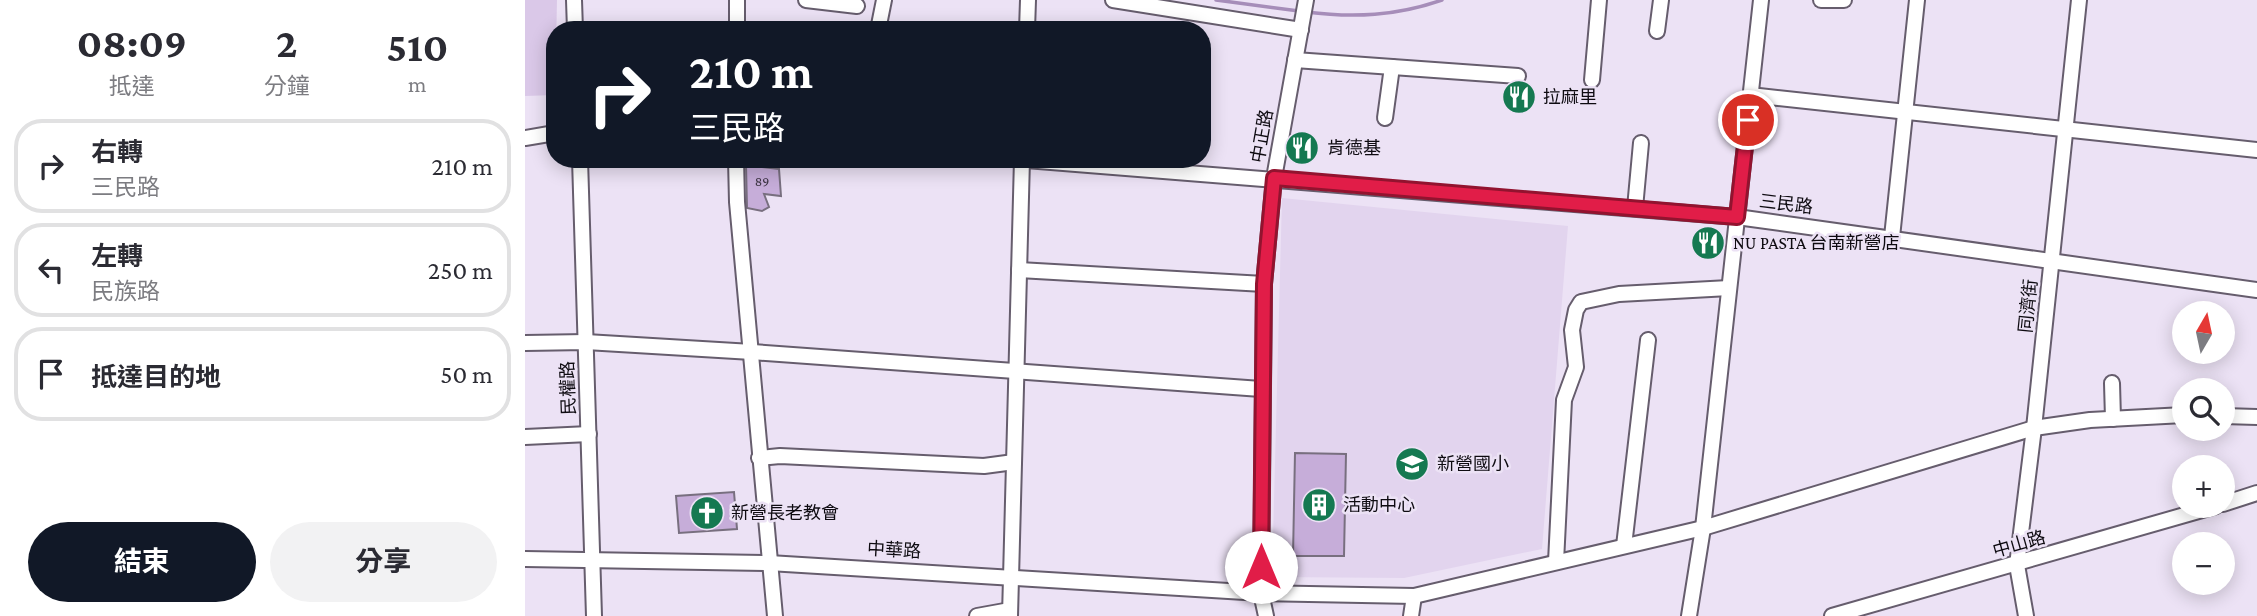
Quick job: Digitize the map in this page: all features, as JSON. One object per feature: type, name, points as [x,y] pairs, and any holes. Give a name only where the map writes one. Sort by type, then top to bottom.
[{"type":"street","points":[[574,0],[575,21]]},
{"type":"street","points":[[737,0],[737,21]]},
{"type":"street","points":[[806,0],[857,6]]},
{"type":"street","points":[[880,21],[884,0]]},
{"type":"street","points":[[1027,21],[1028,0]]},
{"type":"street","points":[[1113,0],[1301,25]]},
{"type":"street","name":"中正路","points":[[1266,616],[1261,593],[1264,284],[1274,178],[1306,0]]},
{"type":"street","points":[[1592,80],[1599,0]]},
{"type":"street","points":[[1657,31],[1661,0]]},
{"type":"street","points":[[1689,616],[1703,528],[1761,0]]},
{"type":"street","points":[[1821,0],[1844,0]]},
{"type":"street","points":[[1892,237],[1917,0]]},
{"type":"street","name":"同濟街","points":[[2026,616],[2017,565],[2079,0]]},
{"type":"street","points":[[1296,60],[1518,76]]},
{"type":"street","points":[[1385,118],[1392,67]]},
{"type":"street","points":[[1751,95],[2257,150]]},
{"type":"street","points":[[525,138],[546,134]]},
{"type":"street","points":[[1635,208],[1641,143]]},
{"type":"street","name":"民權路","points":[[580,168],[594,616]]},
{"type":"street","points":[[736,168],[759,458],[775,616]]},
{"type":"street","points":[[977,616],[1010,613],[1022,168]]},
{"type":"street","name":"三民路","points":[[1134,168],[1737,217],[2257,290]]},
{"type":"street","points":[[1019,270],[1264,284]]},
{"type":"street","points":[[1556,562],[1564,400],[1576,368],[1573,330],[1576,310],[1581,302],[1619,294],[1730,288]]},
{"type":"street","points":[[1624,547],[1648,340]]},
{"type":"street","points":[[525,343],[586,342],[752,352],[1261,389]]},
{"type":"street","points":[[2112,383],[2113,419]]},
{"type":"street","name":"中華路","points":[[525,559],[769,563],[1011,575],[1261,593],[1413,596],[1703,528],[2034,429],[2113,419],[2172,416]]},
{"type":"street","points":[[2235,416],[2257,417]]},
{"type":"street","points":[[525,437],[589,434]]},
{"type":"street","points":[[759,458],[780,456],[984,466],[1014,462]]},
{"type":"street","points":[[2235,500],[2257,493]]},
{"type":"street","name":"中山路","points":[[1832,616],[2175,518]]},
{"type":"street","points":[[1411,616],[1413,596]]},
{"type":"shaded area","points":[[525,0],[557,0],[557,21],[546,21],[546,95],[525,96]]},
{"type":"shaded area","name":"新營國小","points":[[1282,198],[1568,226],[1542,549],[1404,578],[1272,577]]},
{"type":"building","points":[[746,168],[779,169],[781,196],[764,194],[769,207],[762,211],[747,208]]},
{"type":"building","name":"活動中心","points":[[1295,453],[1346,454],[1344,556],[1293,556]]},
{"type":"building","name":"新營長老教會","points":[[734,492],[737,529],[679,533],[676,496]]},
{"type":"waterway","points":[[1216,0],[1299,11]]},
{"type":"waterway","points":[[1306,12],[1375,14],[1442,0]]},
{"type":"place","name":"拉麻里","points":[[1519,97]]},
{"type":"place","name":"肯德基","points":[[1302,148]]},
{"type":"place","name":"NU PASTA 台南新營店","points":[[1708,243]]},
{"type":"place","name":"新營國小","points":[[1412,464]]},
{"type":"place","name":"活動中心","points":[[1319,505]]},
{"type":"place","name":"新營長老教會","points":[[707,513]]},
{"type":"route","points":[[1261,567],[1264,284],[1274,178],[1737,217],[1748,120]]}]
